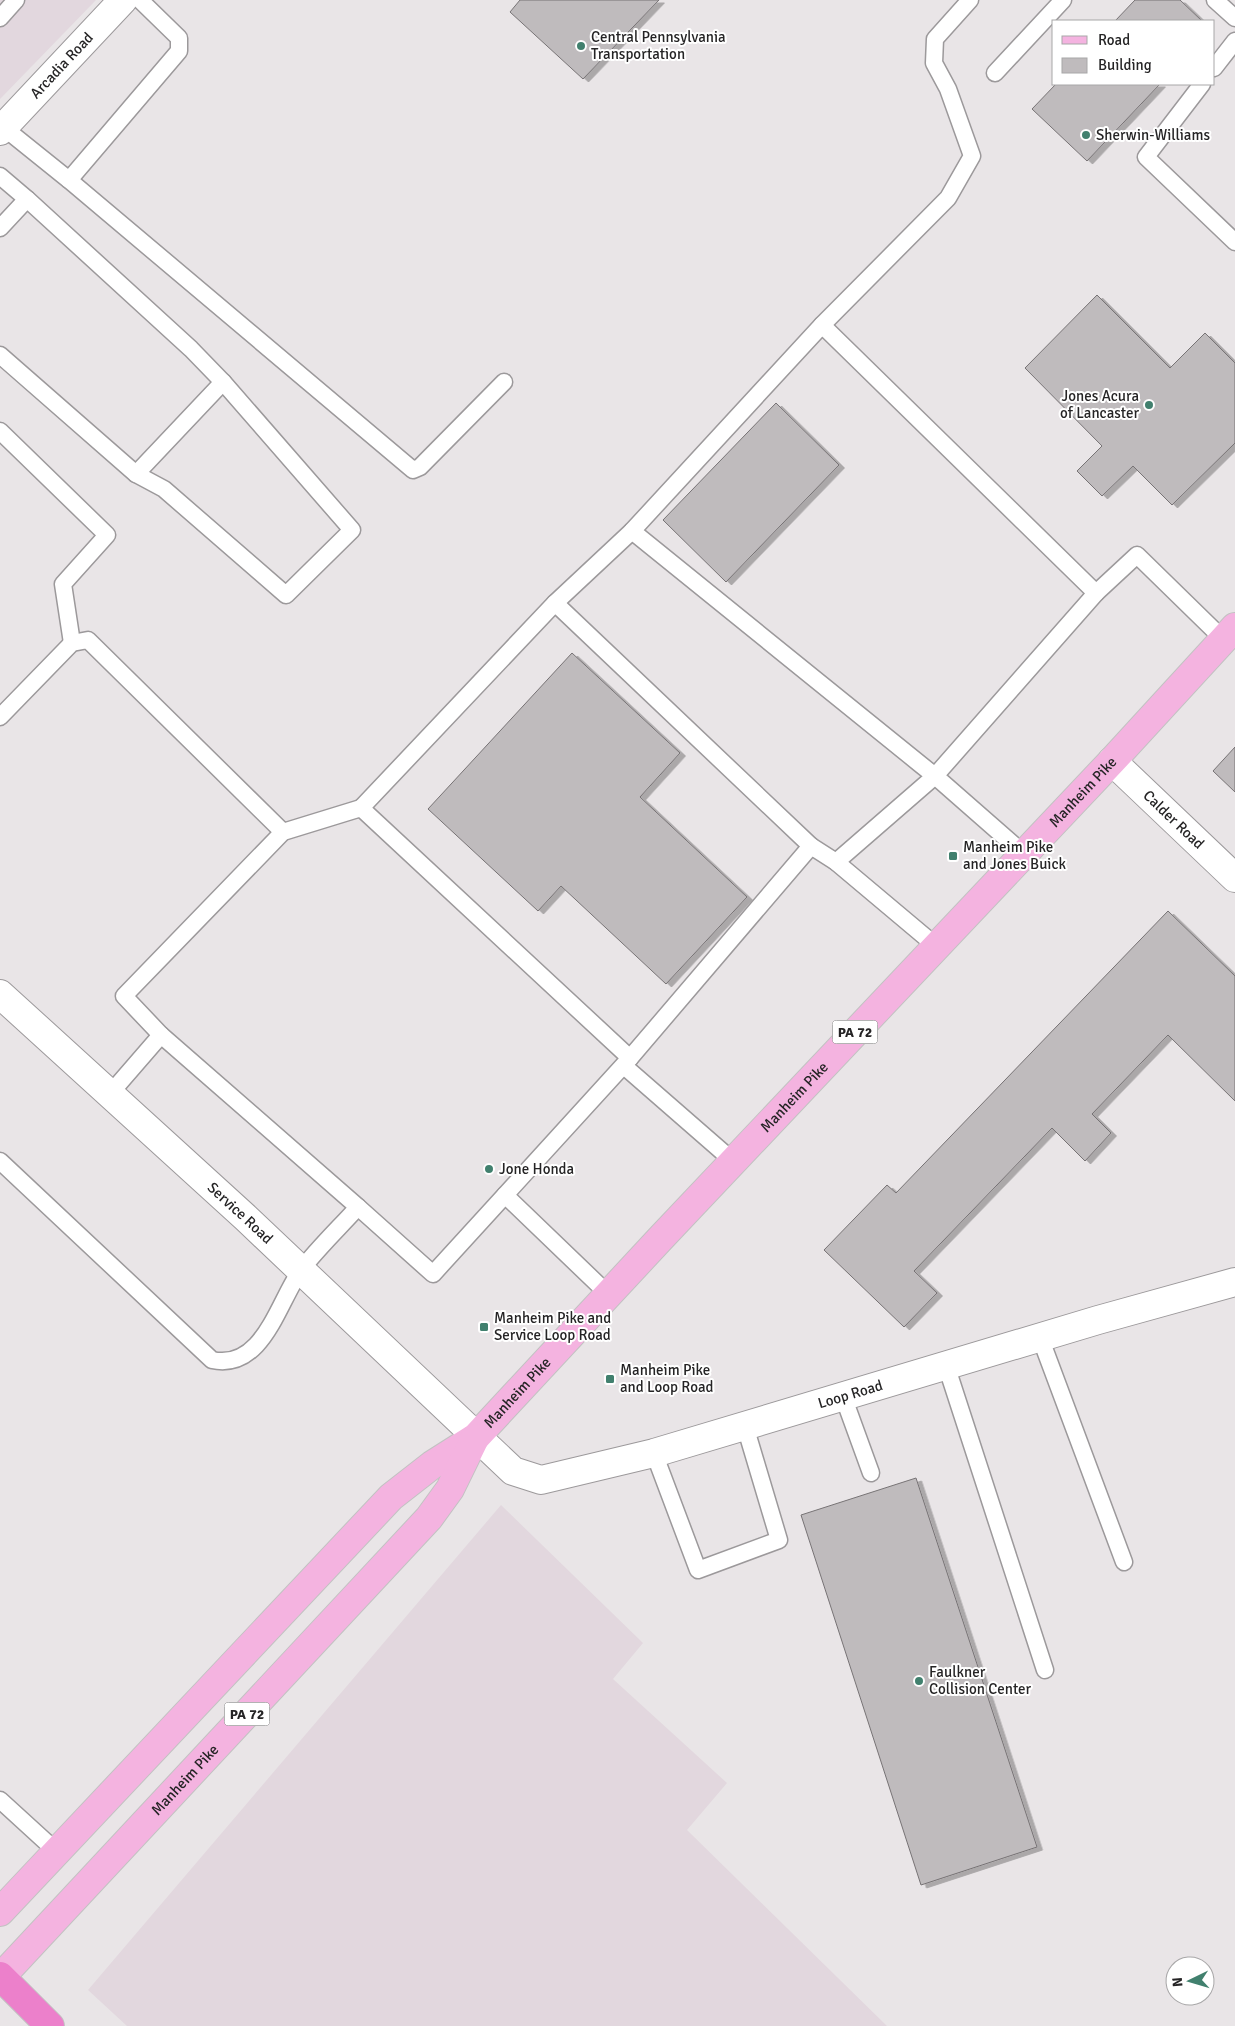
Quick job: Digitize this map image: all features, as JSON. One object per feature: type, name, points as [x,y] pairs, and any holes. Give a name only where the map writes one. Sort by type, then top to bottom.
[{"type":"highway","points":[[0,1977],[50,2026]]},
{"type":"main road","name":"Manheim Pike","points":[[0,1912],[391,1497],[432,1465],[476,1437],[608,1294],[1112,761],[1229,633]]},
{"type":"main road","name":"Manheim Pike","points":[[0,1977],[429,1518],[450,1489],[476,1437]]},
{"type":"street","name":"Arcadia Road","points":[[2,129],[123,0]]},
{"type":"street","name":"Calder Road","points":[[1112,761],[1235,878]]},
{"type":"street","name":"Service Road","points":[[0,994],[301,1270],[476,1437]]},
{"type":"street","name":"Loop Road","points":[[476,1437],[513,1471],[541,1480],[654,1453],[1040,1337],[1235,1282]]},
{"type":"lane","points":[[0,18],[16,0]]},
{"type":"lane","points":[[68,180],[179,51],[179,38],[140,0]]},
{"type":"lane","points":[[811,846],[627,1062],[433,1274],[162,1035],[124,996],[283,832],[361,808],[555,603],[632,531],[822,325],[948,198],[972,156],[948,89],[934,63],[936,38],[970,0]]},
{"type":"lane","points":[[995,73],[1063,0]]},
{"type":"lane","points":[[1214,0],[1235,18]]},
{"type":"lane","points":[[1215,67],[1235,41]]},
{"type":"lane","points":[[1201,85],[1146,157],[1235,242]]},
{"type":"lane","points":[[2,129],[68,180],[413,470],[420,467],[504,382]]},
{"type":"lane","points":[[0,176],[191,349],[223,382],[352,530],[286,595],[164,489],[136,474],[0,354]]},
{"type":"lane","points":[[0,228],[27,199]]},
{"type":"lane","points":[[822,325],[1096,593]]},
{"type":"lane","points":[[136,474],[223,382]]},
{"type":"lane","points":[[0,431],[107,535],[63,584],[72,643]]},
{"type":"lane","points":[[632,531],[935,776],[1024,854]]},
{"type":"lane","points":[[836,862],[935,776],[1096,593],[1136,555],[1229,633]]},
{"type":"lane","points":[[555,603],[811,846],[836,862],[936,946]]},
{"type":"lane","points":[[0,717],[72,643],[88,640],[283,832]]},
{"type":"lane","points":[[361,808],[627,1062],[734,1161]]},
{"type":"lane","points":[[109,1095],[162,1035]]},
{"type":"lane","points":[[0,1161],[212,1360],[225,1363],[240,1359],[261,1341],[301,1270],[358,1207]]},
{"type":"lane","points":[[505,1195],[608,1294]]},
{"type":"lane","points":[[1040,1337],[1124,1562]]},
{"type":"lane","points":[[946,1365],[1045,1670]]},
{"type":"lane","points":[[843,1396],[871,1473]]},
{"type":"lane","points":[[654,1453],[698,1570],[779,1540],[744,1426]]},
{"type":"lane","points":[[0,1800],[57,1852]]},
{"type":"shaded area","points":[[0,0],[96,0],[0,99]]},
{"type":"shaded area","points":[[501,1505],[643,1643],[613,1679],[727,1783],[687,1830],[887,2026],[127,2026],[88,1990]]},
{"type":"building","name":"Central Pennsylvania Transportation","points":[[520,0],[659,0],[583,79],[510,12]]},
{"type":"building","points":[[1135,0],[1180,0],[1201,20],[1116,20]]},
{"type":"building","name":"Sherwin-Williams","points":[[1055,85],[1159,85],[1087,161],[1032,109]]},
{"type":"building","name":"Jones Acura of Lancaster","points":[[1097,295],[1170,368],[1205,333],[1235,363],[1235,443],[1172,505],[1133,466],[1102,496],[1077,471],[1102,446],[1025,368]]},
{"type":"building","points":[[776,403],[839,465],[726,582],[663,520]]},
{"type":"building","points":[[572,653],[680,753],[640,797],[747,897],[666,984],[561,886],[538,911],[428,809]]},
{"type":"building","points":[[1235,747],[1235,792],[1213,771]]},
{"type":"building","points":[[1168,911],[1235,976],[1235,1101],[1168,1035],[1092,1114],[1111,1133],[1085,1161],[1052,1128],[914,1271],[937,1293],[904,1327],[824,1250],[887,1185],[896,1193]]},
{"type":"building","name":"Faulkner Collision Center","points":[[916,1478],[1037,1847],[921,1885],[801,1515]]},
{"type":"place","name":"Central Pennsylvania Transportation","points":[[581,46]]},
{"type":"place","name":"Sherwin-Williams","points":[[1086,135]]},
{"type":"place","name":"Jones Acura of Lancaster","points":[[1149,405]]},
{"type":"place","name":"Manheim Pike and Jones Buick","points":[[953,856]]},
{"type":"place","name":"Jone Honda","points":[[489,1169]]},
{"type":"place","name":"Manheim Pike and Service Loop Road","points":[[484,1327]]},
{"type":"place","name":"Manheim Pike and Loop Road","points":[[610,1379]]},
{"type":"place","name":"Faulkner Collision Center","points":[[919,1681]]}]
